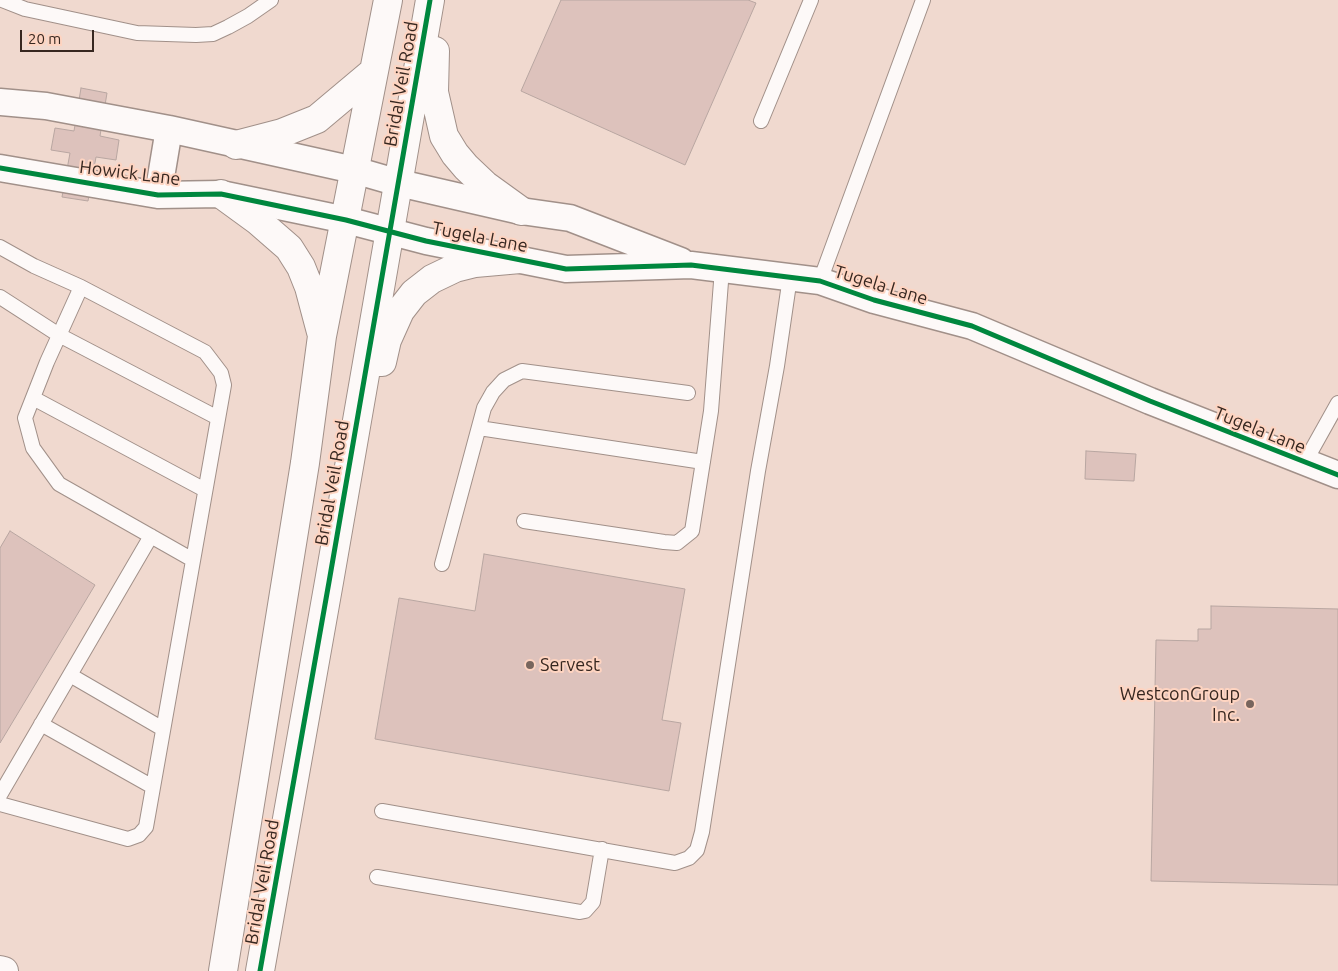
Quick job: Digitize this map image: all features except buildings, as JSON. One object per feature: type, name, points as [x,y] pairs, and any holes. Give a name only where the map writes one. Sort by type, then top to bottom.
[{"type":"main road","name":"Bridal Veil Road","points":[[223,971],[305,463],[322,336],[388,0]]},
{"type":"main road","name":"Bridal Veil Road","points":[[260,971],[430,0]]},
{"type":"main road","points":[[437,0],[434,92],[444,136],[466,167],[485,185],[521,211]]},
{"type":"main road","points":[[236,145],[282,133],[317,118],[373,72]]},
{"type":"main road","points":[[222,194],[258,221],[289,248],[301,268],[309,287],[322,336]]},
{"type":"main road","points":[[329,582],[387,340],[400,311],[414,293],[432,279],[455,268],[474,263],[520,259]]},
{"type":"main road","points":[[0,970],[4,971]]},
{"type":"street","points":[[0,102],[46,106],[169,130],[354,170]]},
{"type":"street","points":[[158,195],[169,130]]},
{"type":"street","name":"Howick Lane","points":[[0,168],[158,195],[222,194],[346,220]]},
{"type":"street","name":"Tugela Lane","points":[[354,170],[399,183],[521,211],[570,218],[691,265]]},
{"type":"street","name":"Tugela Lane","points":[[346,220],[426,241],[566,269],[691,265],[820,281],[874,300],[972,326],[1150,401],[1338,475]]},
{"type":"lane","points":[[2,0],[25,9],[137,33],[196,35],[212,34],[228,27],[271,0]]},
{"type":"lane","points":[[761,121],[811,0]]},
{"type":"lane","points":[[820,281],[923,0]]},
{"type":"lane","points":[[0,247],[34,266],[80,286],[205,352],[220,372],[224,385],[146,827],[139,835],[128,838],[0,804]]},
{"type":"lane","points":[[524,520],[664,542],[677,542],[692,531],[712,411],[722,269]]},
{"type":"lane","points":[[382,811],[675,863],[689,858],[697,850],[702,832],[790,277]]},
{"type":"lane","points":[[80,286],[25,418],[33,448],[59,484],[193,560]]},
{"type":"lane","points":[[0,297],[59,335],[218,418]]},
{"type":"lane","points":[[442,564],[484,408],[493,392],[504,380],[522,371],[688,393]]},
{"type":"lane","points":[[33,398],[205,490]]},
{"type":"lane","points":[[1305,462],[1338,403]]},
{"type":"lane","points":[[479,428],[703,462]]},
{"type":"lane","points":[[0,794],[151,536]]},
{"type":"lane","points":[[70,675],[163,729]]},
{"type":"lane","points":[[42,724],[153,787]]},
{"type":"lane","points":[[377,877],[580,912],[585,911],[593,902],[602,850]]},
{"type":"cycle path","points":[[260,971],[430,0]]},
{"type":"cycle path","points":[[0,168],[158,195],[221,194],[346,220],[426,241],[566,269],[691,265],[820,281],[874,300],[972,326],[1150,401],[1338,475]]},
{"type":"place","name":"Servest","points":[[530,665]]},
{"type":"place","name":"WestconGroup Inc.","points":[[1250,704]]}]
